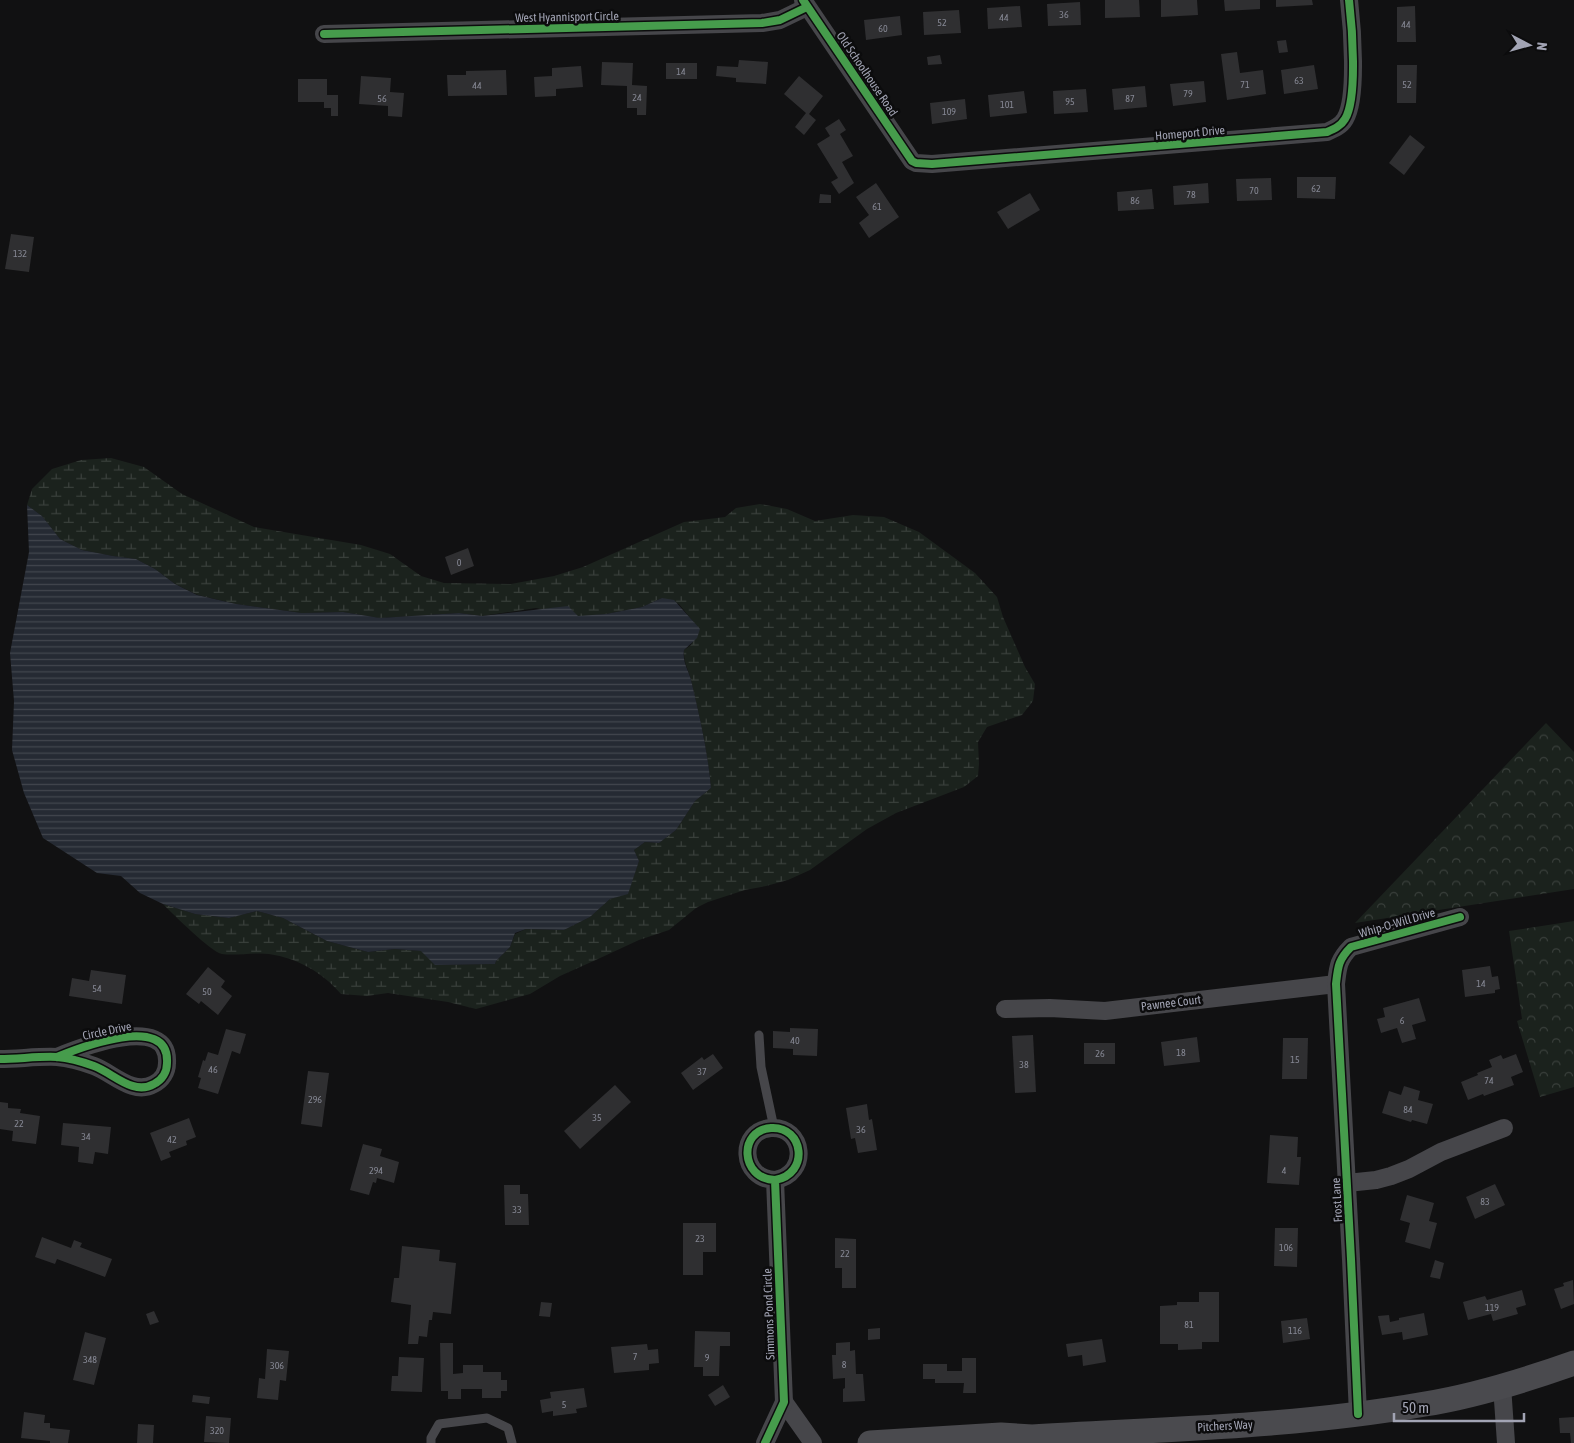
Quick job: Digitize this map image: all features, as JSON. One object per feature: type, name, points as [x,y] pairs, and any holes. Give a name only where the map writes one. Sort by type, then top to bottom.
[{"type":"main road","name":"Pitchers Way","points":[[870,1443],[1001,1436],[1032,1437],[1237,1426],[1358,1414],[1427,1404],[1502,1386],[1574,1363]]},
{"type":"street","name":"Homeport Drive","points":[[912,161],[932,164],[1327,132],[1340,126],[1349,111],[1353,55],[1349,0]]},
{"type":"street","name":"Old Schoolhouse Road","points":[[805,3],[912,161]]},
{"type":"street","name":"West Hyannisport Circle","points":[[324,34],[762,23],[780,20],[805,3]]},
{"type":"street","name":"Whip-O-Will Drive","points":[[1336,984],[1338,966],[1342,956],[1351,947],[1460,917]]},
{"type":"street","name":"Pawnee Court","points":[[1005,1009],[1050,1008],[1105,1011],[1336,984]]},
{"type":"street","name":"Frost Lane","points":[[1336,984],[1358,1414]]},
{"type":"street","name":"Circle Drive","points":[[0,1059],[57,1057],[95,1066],[138,1087],[149,1086],[159,1081],[165,1072],[168,1060],[162,1045],[154,1038],[143,1035],[90,1044],[57,1057]]},
{"type":"street","points":[[774,1128],[792,1136],[798,1145],[799,1155],[794,1170],[785,1178],[775,1180],[764,1179],[758,1176],[751,1167],[747,1156],[749,1145],[755,1135],[766,1129],[774,1128]]},
{"type":"street","name":"Frost Lane","points":[[1347,1183],[1392,1176],[1441,1152],[1504,1128]]},
{"type":"street","name":"Simmons Pond Circle","points":[[765,1443],[784,1402],[775,1180]]},
{"type":"street","points":[[1502,1386],[1506,1443]]},
{"type":"street","points":[[784,1402],[813,1443]]},
{"type":"lane","points":[[759,1035],[761,1067],[774,1128]]},
{"type":"lane","points":[[431,1443],[431,1438],[439,1424],[487,1418],[508,1428],[512,1443]]},
{"type":"green space","points":[[111,458],[144,467],[182,494],[254,527],[361,545],[390,554],[421,576],[444,583],[511,584],[554,576],[583,567],[684,522],[725,517],[736,508],[760,504],[787,509],[815,521],[853,515],[884,517],[919,532],[975,573],[997,597],[1003,617],[1025,667],[1035,684],[1033,701],[1022,715],[987,727],[978,742],[978,776],[964,787],[896,813],[867,829],[810,870],[788,880],[745,890],[708,902],[696,908],[669,930],[639,940],[560,976],[530,994],[476,1009],[448,1002],[388,993],[367,996],[341,994],[318,973],[290,959],[269,954],[222,954],[217,952],[192,932],[163,904],[195,914],[229,918],[257,911],[283,918],[327,941],[368,952],[395,949],[422,951],[436,965],[495,964],[510,947],[515,934],[526,929],[564,930],[590,917],[610,899],[628,893],[639,861],[634,850],[645,842],[659,843],[676,830],[695,801],[711,788],[703,736],[684,655],[684,650],[691,645],[699,629],[679,604],[662,598],[642,607],[578,617],[536,608],[482,616],[459,613],[380,618],[343,612],[302,613],[236,604],[198,595],[175,584],[155,569],[136,559],[82,550],[60,539],[42,516],[27,505],[32,489],[52,469],[81,460]]},
{"type":"green space","points":[[1546,723],[1574,752],[1574,889],[1355,923]]},
{"type":"green space","points":[[1574,921],[1574,1087],[1540,1097],[1517,1021],[1522,1019],[1509,931]]},
{"type":"shaded area","points":[[27,505],[42,516],[60,539],[82,550],[136,559],[155,569],[175,584],[197,595],[236,604],[302,613],[343,612],[380,618],[459,613],[482,616],[568,606],[578,616],[606,614],[642,607],[662,598],[674,600],[700,629],[697,638],[684,650],[684,655],[701,723],[711,788],[695,801],[676,830],[659,843],[645,842],[634,850],[639,861],[628,894],[610,899],[590,917],[564,930],[526,929],[515,933],[510,947],[495,964],[435,965],[421,951],[395,949],[368,952],[327,941],[283,918],[257,911],[229,918],[195,914],[163,904],[140,893],[121,876],[97,873],[43,838],[24,793],[12,750],[14,701],[10,653],[29,552]]},
{"type":"building","points":[[1105,0],[1139,0],[1140,17],[1105,18]]},
{"type":"building","points":[[1161,0],[1197,0],[1198,15],[1161,17]]},
{"type":"building","points":[[1224,0],[1260,0],[1260,9],[1225,11]]},
{"type":"building","points":[[1276,0],[1312,0],[1313,5],[1276,7]]},
{"type":"building","points":[[1080,2],[1081,25],[1048,26],[1047,4]]},
{"type":"building","points":[[1020,6],[1022,27],[988,29],[987,8]]},
{"type":"building","points":[[1415,6],[1416,42],[1397,42],[1397,7]]},
{"type":"building","points":[[959,10],[961,33],[924,35],[923,12]]},
{"type":"building","points":[[900,16],[902,35],[866,40],[864,20]]},
{"type":"building","points":[[1286,40],[1288,52],[1279,53],[1277,41]]},
{"type":"building","points":[[1237,52],[1240,73],[1263,70],[1266,94],[1227,100],[1221,54]]},
{"type":"building","points":[[940,55],[942,64],[928,65],[927,57]]},
{"type":"building","points":[[739,60],[768,62],[766,84],[736,82],[736,78],[716,76],[717,66],[738,67]]},
{"type":"building","points":[[602,62],[633,63],[632,85],[647,86],[646,115],[637,115],[637,108],[627,108],[627,86],[601,85]]},
{"type":"building","points":[[666,63],[697,63],[697,79],[666,79]]},
{"type":"building","points":[[1314,65],[1318,89],[1284,94],[1281,70]]},
{"type":"building","points":[[1397,65],[1417,65],[1416,103],[1397,103]]},
{"type":"building","points":[[581,66],[583,87],[556,89],[556,96],[535,97],[534,77],[552,76],[552,68]]},
{"type":"building","points":[[506,70],[507,95],[448,96],[447,75],[466,75],[466,71]]},
{"type":"building","points":[[361,76],[391,78],[390,92],[404,93],[402,117],[388,116],[388,106],[359,104]]},
{"type":"building","points":[[799,76],[823,96],[809,114],[816,120],[804,135],[795,127],[806,113],[784,94]]},
{"type":"building","points":[[298,79],[327,79],[327,95],[338,95],[338,116],[331,116],[331,108],[324,108],[324,102],[298,102]]},
{"type":"building","points":[[1204,81],[1206,102],[1173,106],[1170,84]]},
{"type":"building","points":[[1145,86],[1147,107],[1114,110],[1112,89]]},
{"type":"building","points":[[1086,89],[1088,112],[1054,114],[1053,91]]},
{"type":"building","points":[[1024,91],[1027,113],[990,117],[988,95]]},
{"type":"building","points":[[965,99],[967,119],[932,124],[930,103]]},
{"type":"building","points":[[839,119],[846,130],[840,134],[853,156],[842,162],[854,183],[839,194],[831,182],[838,178],[817,144],[830,136],[825,128]]},
{"type":"building","points":[[1410,135],[1425,147],[1404,175],[1389,163]]},
{"type":"building","points":[[1297,177],[1336,177],[1335,199],[1297,198]]},
{"type":"building","points":[[1271,178],[1272,200],[1237,201],[1236,179]]},
{"type":"building","points":[[876,183],[899,217],[869,238],[859,223],[869,215],[856,197]]},
{"type":"building","points":[[1208,183],[1209,203],[1174,205],[1173,186]]},
{"type":"building","points":[[1152,189],[1154,209],[1118,211],[1117,192]]},
{"type":"building","points":[[1030,193],[1040,210],[1008,229],[997,212]]},
{"type":"building","points":[[820,194],[831,195],[831,203],[819,203]]},
{"type":"building","points":[[11,234],[34,237],[29,272],[5,269]]},
{"type":"building","points":[[468,548],[474,566],[451,575],[445,557]]},
{"type":"building","points":[[1490,966],[1492,977],[1498,976],[1500,989],[1495,990],[1495,993],[1465,997],[1462,970]]},
{"type":"building","points":[[208,967],[225,981],[221,987],[232,996],[218,1015],[201,1001],[199,1004],[186,994]]},
{"type":"building","points":[[91,970],[126,975],[122,1004],[69,996],[72,978],[89,981]]},
{"type":"building","points":[[1419,998],[1426,1021],[1412,1025],[1416,1039],[1402,1043],[1397,1028],[1381,1033],[1377,1019],[1385,1017],[1383,1008]]},
{"type":"building","points":[[790,1028],[818,1029],[817,1056],[793,1055],[793,1049],[773,1048],[773,1031],[790,1032]]},
{"type":"building","points":[[226,1029],[246,1034],[240,1054],[232,1051],[218,1094],[198,1088],[201,1078],[198,1077],[203,1060],[205,1061],[208,1052],[218,1055]]},
{"type":"building","points":[[1033,1035],[1036,1092],[1015,1093],[1012,1036]]},
{"type":"building","points":[[1197,1037],[1200,1062],[1164,1066],[1161,1042]]},
{"type":"building","points":[[1283,1038],[1308,1038],[1307,1079],[1282,1079]]},
{"type":"building","points":[[1084,1043],[1115,1043],[1115,1064],[1084,1064]]},
{"type":"building","points":[[713,1054],[723,1068],[693,1090],[681,1073],[702,1057],[704,1060]]},
{"type":"building","points":[[1516,1054],[1523,1072],[1511,1077],[1514,1085],[1468,1100],[1461,1082],[1492,1067],[1489,1060],[1501,1055],[1503,1059]]},
{"type":"building","points":[[308,1071],[329,1073],[322,1127],[301,1124]]},
{"type":"building","points":[[615,1085],[631,1102],[580,1149],[564,1131]]},
{"type":"building","points":[[1404,1086],[1420,1091],[1418,1100],[1433,1104],[1427,1124],[1412,1120],[1411,1122],[1382,1113],[1389,1091],[1401,1095]]},
{"type":"building","points":[[0,1102],[8,1103],[8,1108],[21,1109],[20,1113],[40,1116],[36,1144],[12,1141],[13,1131],[0,1129]]},
{"type":"building","points":[[867,1104],[869,1120],[872,1119],[877,1150],[858,1153],[855,1138],[851,1139],[846,1108]]},
{"type":"building","points":[[189,1118],[196,1137],[186,1141],[187,1145],[169,1152],[171,1157],[161,1161],[150,1133]]},
{"type":"building","points":[[63,1123],[111,1127],[108,1154],[95,1152],[93,1164],[78,1162],[79,1147],[61,1145]]},
{"type":"building","points":[[1270,1135],[1298,1137],[1297,1157],[1301,1157],[1299,1185],[1267,1183]]},
{"type":"building","points":[[363,1144],[382,1149],[380,1156],[399,1162],[394,1183],[377,1178],[376,1183],[373,1182],[369,1195],[350,1190]]},
{"type":"building","points":[[1495,1184],[1505,1205],[1475,1219],[1466,1197]]},
{"type":"building","points":[[504,1185],[520,1185],[520,1194],[528,1194],[529,1225],[505,1225]]},
{"type":"building","points":[[1407,1195],[1434,1203],[1429,1221],[1437,1223],[1430,1249],[1405,1242],[1410,1223],[1400,1220]]},
{"type":"building","points":[[683,1223],[716,1223],[716,1252],[703,1252],[703,1275],[683,1275]]},
{"type":"building","points":[[1275,1228],[1298,1228],[1297,1267],[1274,1266]]},
{"type":"building","points":[[42,1237],[71,1248],[74,1240],[82,1243],[80,1247],[112,1259],[105,1277],[57,1259],[55,1264],[35,1257]]},
{"type":"building","points":[[835,1238],[856,1239],[856,1288],[842,1288],[842,1268],[835,1268]]},
{"type":"building","points":[[402,1246],[440,1250],[439,1261],[456,1263],[451,1314],[433,1312],[432,1320],[429,1320],[427,1337],[419,1336],[418,1344],[408,1344],[411,1305],[391,1302],[394,1278],[399,1278]]},
{"type":"building","points":[[1435,1260],[1444,1263],[1440,1279],[1430,1277]]},
{"type":"building","points":[[1573,1280],[1574,1304],[1561,1309],[1554,1289],[1564,1286],[1563,1283]]},
{"type":"building","points":[[1522,1290],[1526,1305],[1516,1308],[1518,1314],[1493,1321],[1491,1314],[1468,1320],[1463,1302],[1485,1296],[1487,1300]]},
{"type":"building","points":[[1199,1292],[1219,1292],[1219,1342],[1202,1342],[1202,1349],[1178,1350],[1178,1344],[1160,1344],[1160,1306],[1177,1305],[1177,1302],[1199,1302]]},
{"type":"building","points":[[541,1302],[552,1303],[550,1317],[539,1316]]},
{"type":"building","points":[[154,1311],[159,1322],[150,1325],[146,1314]]},
{"type":"building","points":[[1424,1313],[1428,1335],[1403,1340],[1402,1332],[1382,1335],[1378,1316],[1389,1315],[1390,1322],[1399,1320],[1399,1318]]},
{"type":"building","points":[[1307,1318],[1310,1339],[1283,1343],[1281,1321]]},
{"type":"building","points":[[880,1328],[880,1339],[868,1340],[868,1329]]},
{"type":"building","points":[[695,1331],[730,1332],[730,1346],[720,1346],[719,1376],[703,1376],[703,1367],[694,1367]]},
{"type":"building","points":[[85,1332],[106,1338],[94,1385],[73,1380]]},
{"type":"building","points":[[1102,1339],[1106,1362],[1083,1366],[1082,1355],[1068,1357],[1066,1344]]},
{"type":"building","points":[[850,1342],[850,1351],[855,1350],[856,1374],[863,1374],[865,1401],[843,1402],[845,1378],[833,1379],[832,1355],[836,1355],[836,1343]]},
{"type":"building","points":[[440,1343],[453,1343],[453,1374],[463,1373],[463,1365],[483,1365],[483,1372],[501,1372],[501,1380],[507,1380],[507,1391],[501,1391],[501,1398],[482,1398],[482,1389],[461,1389],[461,1399],[448,1399],[448,1391],[441,1391]]},
{"type":"building","points":[[647,1344],[648,1350],[658,1349],[659,1363],[649,1364],[649,1370],[614,1373],[611,1347]]},
{"type":"building","points":[[267,1349],[289,1351],[286,1381],[280,1380],[278,1400],[257,1398],[259,1378],[265,1379]]},
{"type":"building","points":[[399,1357],[424,1358],[422,1392],[391,1391],[392,1376],[398,1376]]},
{"type":"building","points":[[962,1358],[976,1358],[976,1393],[963,1393],[964,1383],[935,1383],[935,1379],[923,1379],[923,1364],[947,1364],[947,1371],[962,1371]]},
{"type":"building","points":[[723,1385],[730,1397],[715,1406],[708,1395]]},
{"type":"building","points":[[584,1388],[587,1407],[576,1409],[577,1413],[553,1416],[553,1411],[542,1413],[540,1400],[551,1398],[550,1392]]},
{"type":"building","points":[[193,1395],[210,1397],[209,1404],[192,1402]]},
{"type":"building","points":[[24,1412],[45,1415],[44,1423],[50,1423],[50,1428],[70,1430],[68,1443],[50,1443],[50,1441],[21,1438]]},
{"type":"building","points":[[206,1416],[231,1418],[229,1443],[204,1442]]},
{"type":"building","points":[[1574,1417],[1574,1443],[1571,1443],[1570,1433],[1560,1433],[1559,1418]]},
{"type":"building","points":[[138,1424],[154,1425],[153,1443],[137,1443]]},
{"type":"cycle path","points":[[803,0],[912,161],[932,164],[1327,132],[1345,119],[1352,95],[1353,61],[1349,0]]},
{"type":"cycle path","points":[[324,34],[762,23],[780,20],[807,7]]},
{"type":"cycle path","points":[[1358,1414],[1336,984],[1338,968],[1343,956],[1351,947],[1460,917]]},
{"type":"cycle path","points":[[0,1059],[50,1057],[71,1059],[94,1066],[123,1082],[138,1087],[146,1087],[157,1082],[167,1066],[164,1048],[154,1039],[139,1036],[102,1041],[57,1057]]},
{"type":"cycle path","points":[[765,1443],[784,1402],[775,1180],[763,1178],[755,1172],[750,1164],[748,1154],[749,1145],[753,1137],[760,1131],[771,1128],[782,1129],[790,1134],[796,1142],[798,1151],[798,1160],[794,1169],[786,1176],[775,1180]]}]
